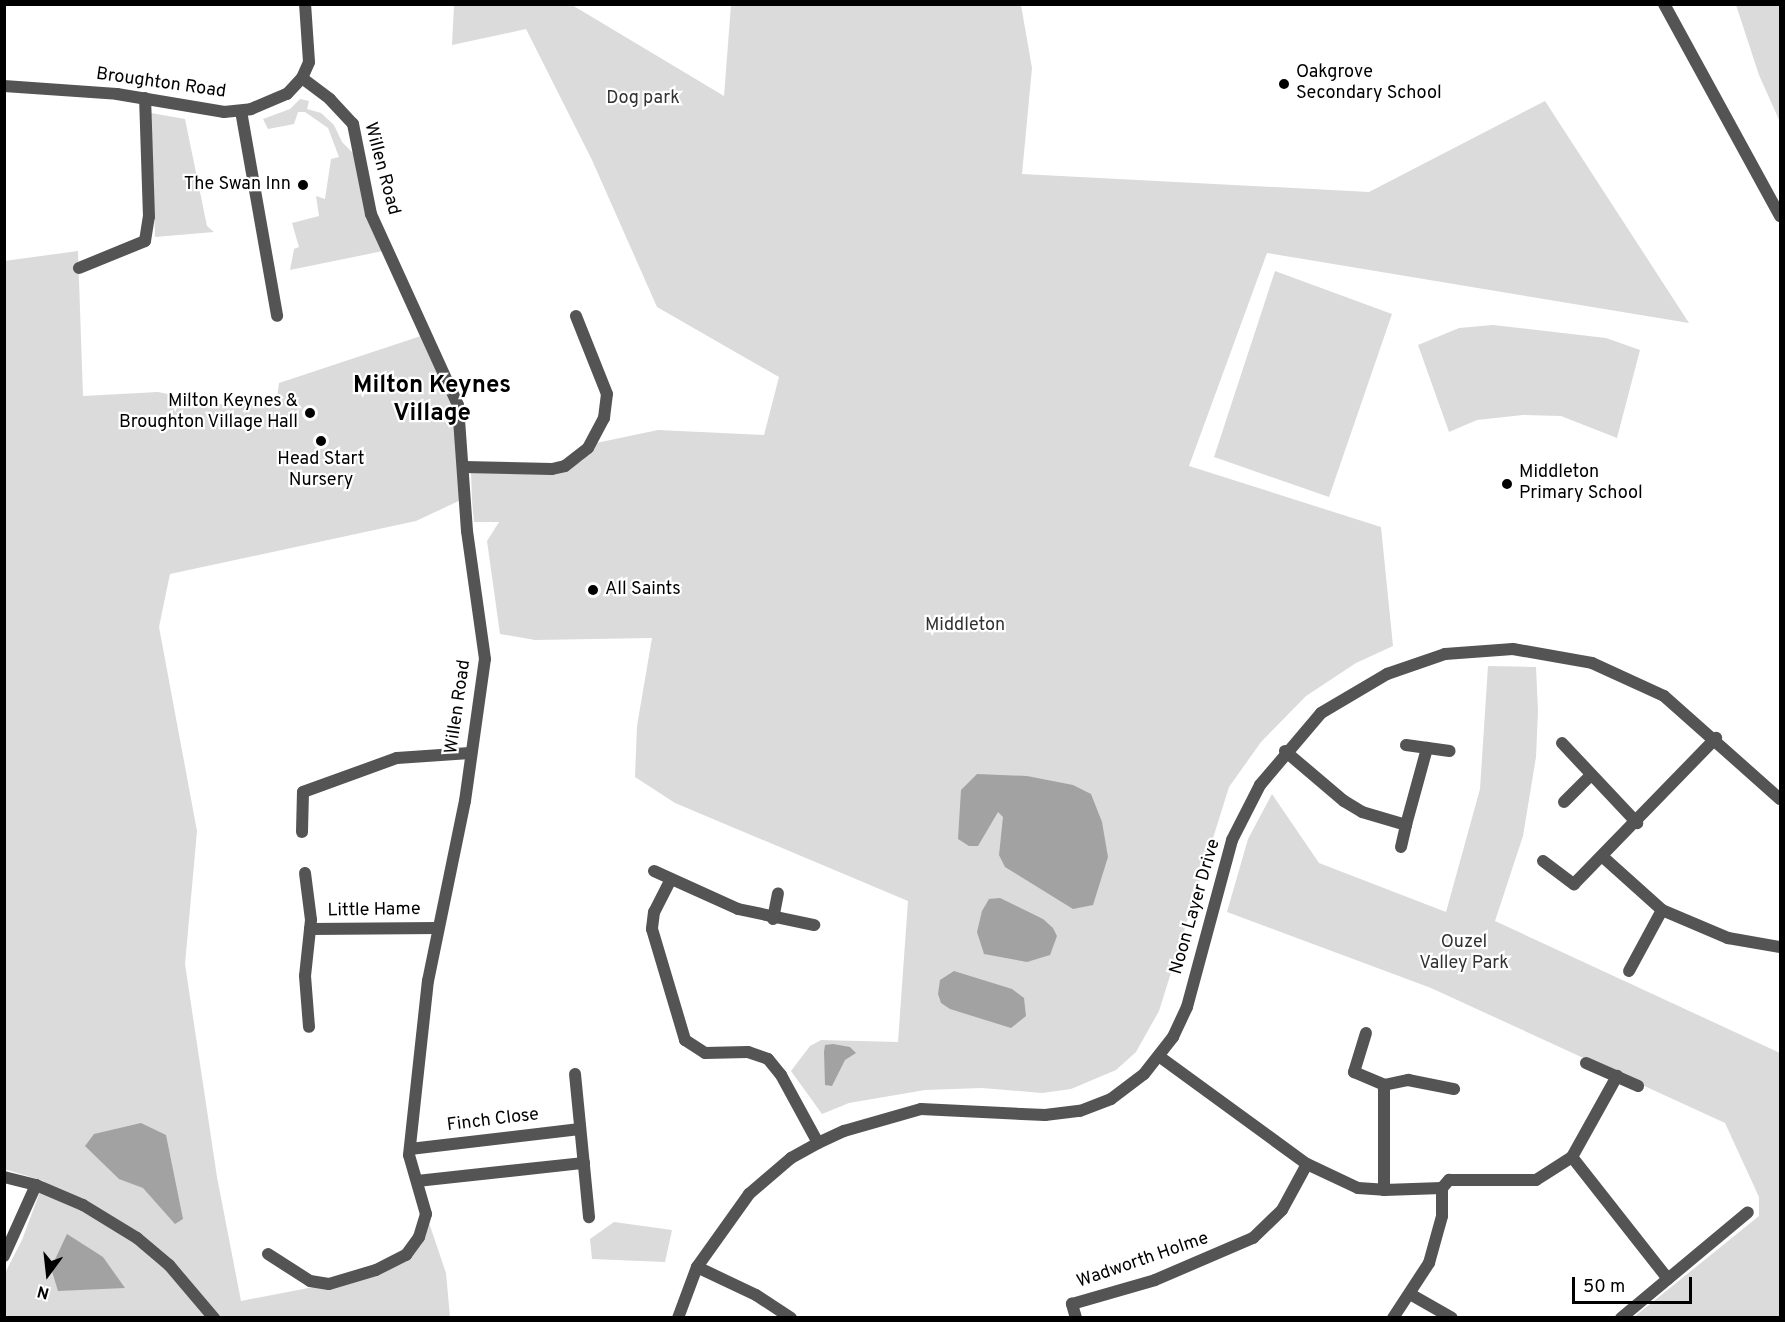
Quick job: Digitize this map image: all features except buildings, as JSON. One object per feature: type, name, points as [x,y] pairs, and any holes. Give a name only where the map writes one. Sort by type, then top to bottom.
[{"type":"street","points":[[302,78],[309,62],[305,4]]},
{"type":"street","points":[[1664,4],[1780,216]]},
{"type":"street","name":"Broughton Road","points":[[4,86],[145,98],[201,110],[241,111],[272,102],[287,94],[302,78]]},
{"type":"street","name":"Willen Road","points":[[268,1254],[310,1281],[329,1284],[405,1255],[419,1237],[426,1214],[410,1149],[438,928],[471,753],[485,659],[467,531],[458,405],[368,206],[361,152],[353,124],[330,99],[302,78]]},
{"type":"street","points":[[79,268],[145,241],[148,217],[145,98]]},
{"type":"street","points":[[241,111],[278,316]]},
{"type":"street","points":[[464,467],[552,469],[565,466],[588,448],[604,418],[607,394],[576,316]]},
{"type":"street","name":"Noon Layer Drive","points":[[678,1317],[697,1268],[749,1194],[791,1158],[818,1143],[844,1131],[921,1109],[1045,1115],[1080,1111],[1111,1099],[1160,1057],[1187,1007],[1232,840],[1260,785],[1285,751],[1321,713],[1387,674],[1445,654],[1513,649],[1556,654],[1627,675],[1664,696],[1716,738],[1780,799]]},
{"type":"street","points":[[1543,861],[1574,884],[1637,823],[1716,738]]},
{"type":"street","points":[[1562,744],[1637,823]]},
{"type":"street","points":[[1406,745],[1450,751]]},
{"type":"street","points":[[1401,848],[1427,748]]},
{"type":"street","points":[[1285,751],[1344,801],[1362,812],[1406,825]]},
{"type":"street","points":[[302,832],[303,792],[397,758],[471,753]]},
{"type":"street","points":[[1563,802],[1591,775]]},
{"type":"street","points":[[1603,857],[1662,910],[1728,938],[1780,947]]},
{"type":"street","points":[[654,871],[738,909],[773,919],[814,925]]},
{"type":"street","name":"Little Hame","points":[[305,873],[310,929],[305,976],[309,1027]]},
{"type":"street","points":[[671,879],[654,912],[652,929],[685,1040],[705,1053],[748,1052],[768,1059],[781,1075],[818,1143]]},
{"type":"street","points":[[773,919],[778,893]]},
{"type":"street","points":[[1629,970],[1662,910]]},
{"type":"street","name":"Little Hame","points":[[310,929],[438,928]]},
{"type":"street","points":[[1366,1033],[1354,1072],[1384,1085],[1408,1080],[1454,1089]]},
{"type":"street","points":[[1160,1057],[1307,1164],[1358,1188],[1384,1190],[1442,1188]]},
{"type":"street","points":[[1586,1063],[1638,1086]]},
{"type":"street","points":[[576,1074],[589,1217]]},
{"type":"street","points":[[1393,1317],[1429,1263],[1442,1216],[1442,1188],[1449,1180],[1536,1180],[1572,1157],[1617,1076]]},
{"type":"street","points":[[1384,1085],[1384,1190]]},
{"type":"street","name":"Finch Close","points":[[410,1149],[580,1129]]},
{"type":"street","points":[[1572,1157],[1668,1279]]},
{"type":"street","points":[[417,1181],[584,1163]]},
{"type":"street","name":"Wadworth Holme","points":[[1076,1317],[1072,1304],[1155,1280],[1253,1238],[1282,1210],[1307,1164]]},
{"type":"street","points":[[4,1178],[36,1185],[83,1205],[136,1238],[169,1265],[214,1317]]},
{"type":"street","points":[[5,1254],[36,1185]]},
{"type":"street","points":[[1621,1317],[1748,1212]]},
{"type":"street","points":[[697,1268],[756,1295],[791,1317]]},
{"type":"street","points":[[1410,1294],[1452,1317]]},
{"type":"green space","name":"Middleton","points":[[454,5],[572,5],[724,96],[731,5],[1021,5],[1032,68],[1022,174],[1369,192],[1545,101],[1689,323],[1267,253],[1189,466],[1381,527],[1393,646],[1356,663],[1306,696],[1261,742],[1229,787],[1159,1011],[1136,1052],[1116,1070],[1071,1089],[1042,1093],[982,1088],[925,1090],[849,1103],[822,1114],[791,1071],[810,1046],[821,1040],[898,1042],[908,901],[675,803],[635,777],[637,726],[652,638],[535,640],[500,634],[487,541],[499,522],[474,522],[472,501],[471,472],[552,474],[582,461],[596,443],[658,430],[764,435],[779,377],[657,307],[592,160],[526,29],[452,45]]},
{"type":"green space","points":[[1736,5],[1780,5],[1780,122],[1759,75]]},
{"type":"green space","points":[[300,99],[309,101],[307,109],[321,113],[334,125],[342,142],[356,156],[383,251],[290,270],[294,249],[299,247],[292,223],[319,216],[316,196],[325,199],[331,159],[339,157],[328,128],[305,112],[298,112],[294,124],[268,129],[263,119],[290,109]]},
{"type":"green space","points":[[151,113],[185,119],[207,226],[214,232],[155,237]]},
{"type":"green space","points":[[78,251],[83,396],[158,392],[235,407],[277,397],[279,383],[427,334],[460,415],[465,498],[416,521],[170,574],[159,627],[197,831],[185,964],[217,1177],[241,1301],[329,1284],[406,1255],[426,1214],[446,1273],[450,1317],[5,1317],[5,1273],[22,1240],[44,1181],[4,1169],[4,261]]},
{"type":"green space","points":[[1275,271],[1392,314],[1329,497],[1214,457]]},
{"type":"green space","points":[[1493,325],[1606,338],[1640,350],[1617,438],[1561,416],[1523,415],[1477,420],[1449,432],[1418,345],[1459,328]]},
{"type":"green space","name":"Ouzel Valley Park","points":[[1488,666],[1536,667],[1538,711],[1536,757],[1523,836],[1495,921],[1780,1053],[1780,1317],[1634,1317],[1759,1216],[1759,1197],[1725,1123],[1431,988],[1227,912],[1248,839],[1272,794],[1319,863],[1446,912],[1480,789]]},
{"type":"green space","points":[[614,1222],[672,1230],[665,1262],[592,1259],[590,1239]]},
{"type":"shaded area","points":[[977,774],[1027,776],[1073,785],[1091,794],[1102,822],[1108,857],[1093,905],[1073,909],[1005,867],[999,855],[1003,817],[998,812],[978,846],[969,846],[958,839],[961,790]]},
{"type":"shaded area","points":[[1000,898],[1043,919],[1053,928],[1057,936],[1050,955],[1027,962],[984,954],[977,932],[982,911],[989,899]]},
{"type":"shaded area","points":[[954,971],[1012,989],[1024,998],[1026,1016],[1011,1028],[950,1009],[941,1003],[938,994],[940,980]]},
{"type":"shaded area","points":[[825,1045],[850,1047],[856,1053],[845,1060],[832,1086],[825,1085],[824,1052]]},
{"type":"shaded area","points":[[141,1123],[166,1135],[183,1219],[175,1224],[143,1188],[119,1179],[85,1146],[94,1134]]},
{"type":"shaded area","points":[[67,1234],[103,1257],[125,1288],[58,1291],[51,1268]]},
{"type":"place","name":"Oakgrove Secondary School","points":[[1284,84]]},
{"type":"place","name":"The Swan Inn","points":[[303,185]]},
{"type":"place","name":"Milton Keynes & Broughton Village Hall","points":[[310,413]]},
{"type":"place","name":"Head Start Nursery","points":[[321,441]]},
{"type":"place","name":"Middleton Primary School","points":[[1507,484]]},
{"type":"place","name":"All Saints","points":[[593,590]]},
{"type":"district","name":"Milton Keynes Village","points":[[432,401]]},
{"type":"park label","name":"Dog park","points":[[643,99]]}]
